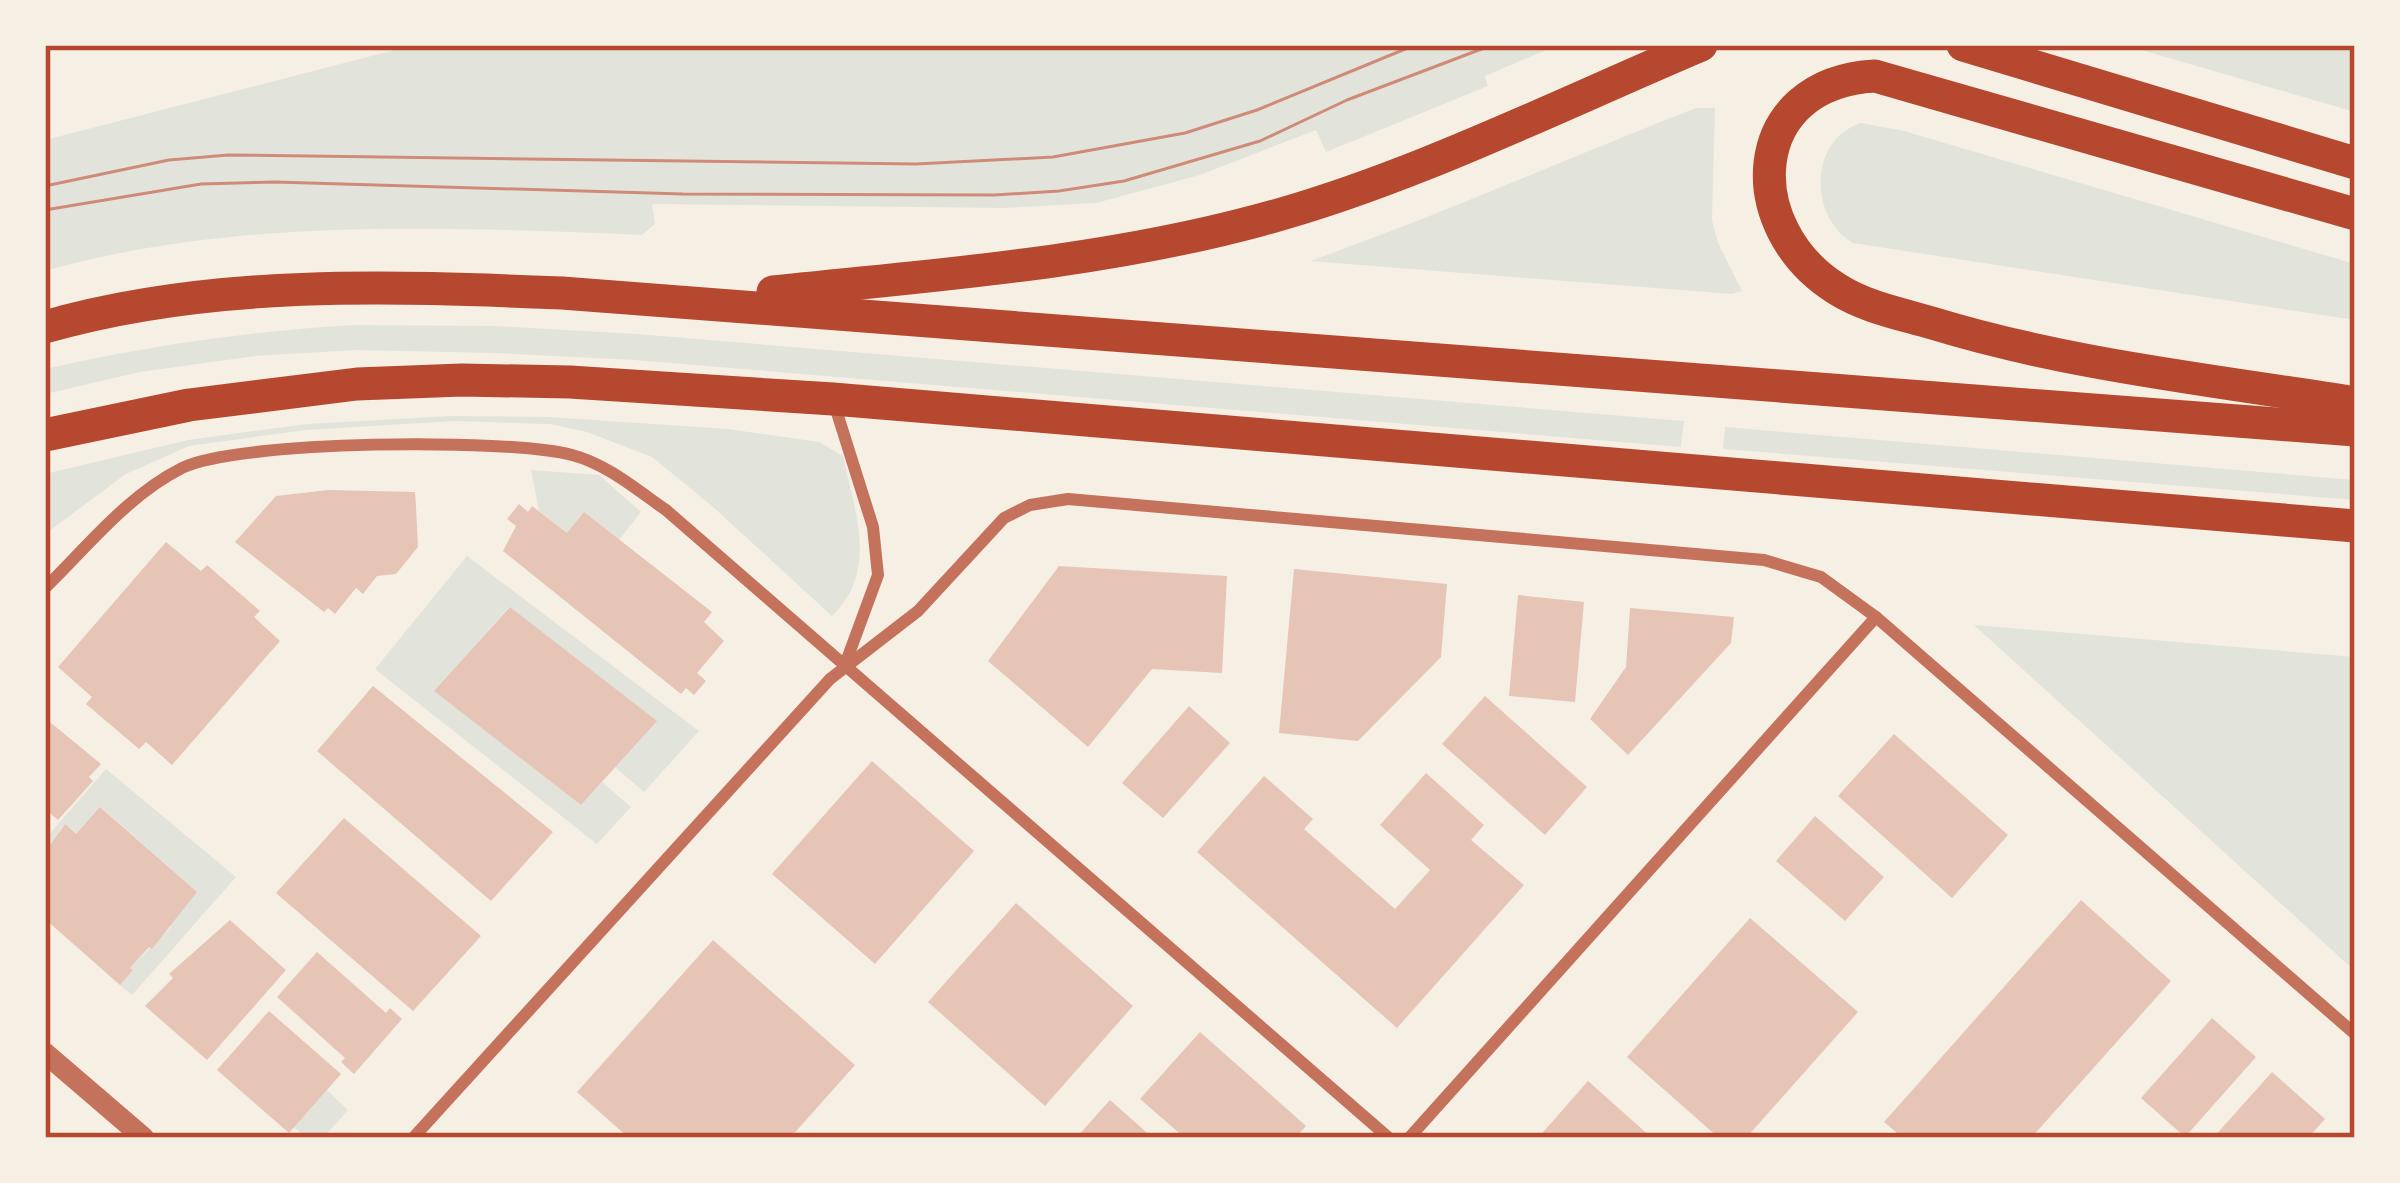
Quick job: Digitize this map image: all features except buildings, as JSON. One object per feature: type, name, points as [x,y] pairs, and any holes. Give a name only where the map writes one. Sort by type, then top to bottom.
[{"type":"highway","points":[[687,300],[1040,265],[1260,220],[1351,193],[1701,45]]},
{"type":"highway","points":[[1963,45],[2355,163]]},
{"type":"highway","points":[[2355,214],[1874,76],[1847,78],[1807,98],[1778,134],[1768,177],[1776,218],[1796,257],[1842,292],[1874,305],[2050,353],[2355,403]]},
{"type":"highway","points":[[45,326],[190,299],[428,287],[687,300],[2355,430]]},
{"type":"highway","points":[[45,436],[189,404],[357,385],[462,380],[832,399],[2355,526]]},
{"type":"street","points":[[832,399],[873,527],[878,575],[845,665]]},
{"type":"street","points":[[45,588],[156,483],[185,466],[242,454],[382,447],[539,448],[577,456],[618,476],[666,510],[1389,1138]]},
{"type":"street","points":[[413,1138],[845,665],[918,611],[1004,518],[1030,505],[1068,499],[1764,560],[1821,577],[1876,617],[2355,1034]]},
{"type":"street","points":[[1408,1138],[1876,617]]},
{"type":"street","points":[[45,1053],[144,1138]]},
{"type":"shaded area","points":[[414,45],[1558,45],[1485,76],[1488,86],[1326,152],[1316,130],[1200,175],[1096,203],[1004,208],[652,204],[655,224],[642,235],[417,229],[266,234],[191,241],[45,271],[45,140]]},
{"type":"shaded area","points":[[2124,45],[2355,45],[2355,112]]},
{"type":"shaded area","points":[[1696,108],[1715,108],[1712,220],[1742,291],[1732,294],[1310,261],[1407,225]]},
{"type":"shaded area","points":[[1861,123],[1904,131],[2355,264],[2355,320],[1853,243],[1828,216],[1821,179],[1831,145]]},
{"type":"shaded area","points":[[355,325],[637,334],[1684,421],[1681,447],[634,360],[356,350],[255,356],[140,372],[45,394],[45,369],[199,341]]},
{"type":"shaded area","points":[[452,416],[728,429],[819,442],[843,456],[860,540],[855,580],[832,616],[652,457],[587,432],[550,424],[454,421],[306,430],[189,446],[126,474],[45,534],[45,475],[53,472],[188,440],[306,424]]},
{"type":"shaded area","points":[[1725,427],[2355,480],[2355,500],[1723,449]]},
{"type":"shaded area","points":[[531,470],[599,475],[641,512],[619,540],[567,533],[539,511]]},
{"type":"shaded area","points":[[467,556],[699,731],[644,792],[615,767],[656,721],[509,607],[435,691],[581,805],[602,782],[631,807],[597,844],[375,669]]},
{"type":"shaded area","points":[[1974,625],[2355,657],[2355,971]]},
{"type":"shaded area","points":[[106,769],[236,877],[132,995],[120,985],[130,968],[171,927],[197,892],[101,807],[76,834],[64,824],[45,852],[45,839]]},
{"type":"shaded area","points":[[327,1090],[348,1110],[323,1138],[306,1138],[294,1127]]},
{"type":"tram line","points":[[45,186],[169,160],[228,155],[916,164],[1053,157],[1185,133],[1257,110],[1415,45]]},
{"type":"tram line","points":[[45,210],[201,184],[275,182],[683,194],[1059,191],[1124,181],[1260,141],[1347,100],[1492,45]]}]
